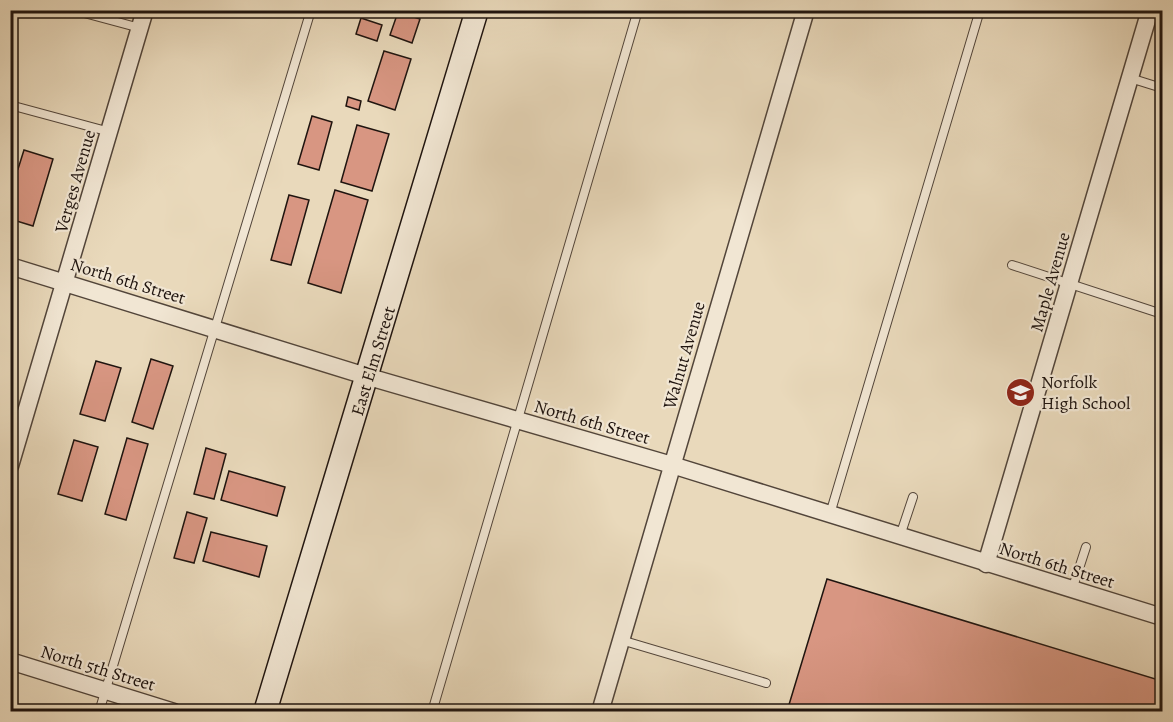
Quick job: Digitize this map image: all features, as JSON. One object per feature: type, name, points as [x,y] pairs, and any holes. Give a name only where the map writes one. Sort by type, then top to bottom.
[{"type":"street","name":"Verges Avenue","points":[[10,465],[145,10]]},
{"type":"street","name":"East Elm Street","points":[[265,711],[369,377],[477,10]]},
{"type":"street","name":"Walnut Avenue","points":[[600,711],[806,10]]},
{"type":"street","name":"Maple Avenue","points":[[986,564],[1150,10]]},
{"type":"street","name":"North 6th Street","points":[[10,266],[369,377],[672,465],[1162,617]]},
{"type":"street","name":"North 5th Street","points":[[10,662],[174,711]]},
{"type":"lane","points":[[73,10],[140,28]]},
{"type":"lane","points":[[99,711],[217,329],[311,10]]},
{"type":"lane","points":[[432,711],[638,10]]},
{"type":"lane","points":[[830,514],[980,10]]},
{"type":"lane","points":[[1130,78],[1162,88]]},
{"type":"lane","points":[[10,105],[110,132]]},
{"type":"lane","points":[[1012,265],[1069,286],[1162,314]]},
{"type":"lane","points":[[900,536],[913,497]]},
{"type":"lane","points":[[1072,590],[1086,547]]},
{"type":"lane","points":[[621,640],[766,683]]},
{"type":"building","points":[[398,12],[420,19],[412,43],[390,35]]},
{"type":"building","points":[[361,18],[382,25],[377,41],[356,34]]},
{"type":"building","points":[[384,51],[411,59],[395,110],[368,101]]},
{"type":"building","points":[[348,97],[361,101],[359,110],[346,106]]},
{"type":"building","points":[[312,116],[332,122],[319,170],[298,164]]},
{"type":"building","points":[[357,125],[389,134],[372,191],[341,182]]},
{"type":"building","points":[[24,150],[53,159],[33,226],[10,219],[10,167],[18,169]]},
{"type":"building","points":[[335,190],[368,200],[341,293],[308,283]]},
{"type":"building","points":[[289,195],[309,200],[291,265],[271,260]]},
{"type":"building","points":[[151,359],[173,366],[153,429],[132,422]]},
{"type":"building","points":[[96,361],[121,368],[105,421],[80,414]]},
{"type":"building","points":[[127,438],[148,444],[126,520],[105,514]]},
{"type":"building","points":[[74,440],[98,447],[82,501],[58,494]]},
{"type":"building","points":[[206,448],[226,454],[214,499],[194,494]]},
{"type":"building","points":[[229,471],[285,487],[277,516],[221,500]]},
{"type":"building","points":[[187,512],[207,518],[194,563],[174,558]]},
{"type":"building","points":[[211,532],[267,546],[259,577],[203,561]]},
{"type":"building","points":[[827,579],[1162,681],[1162,712],[794,712],[788,708]]},
{"type":"place","name":"Norfolk High School","points":[[1020,392]]}]
